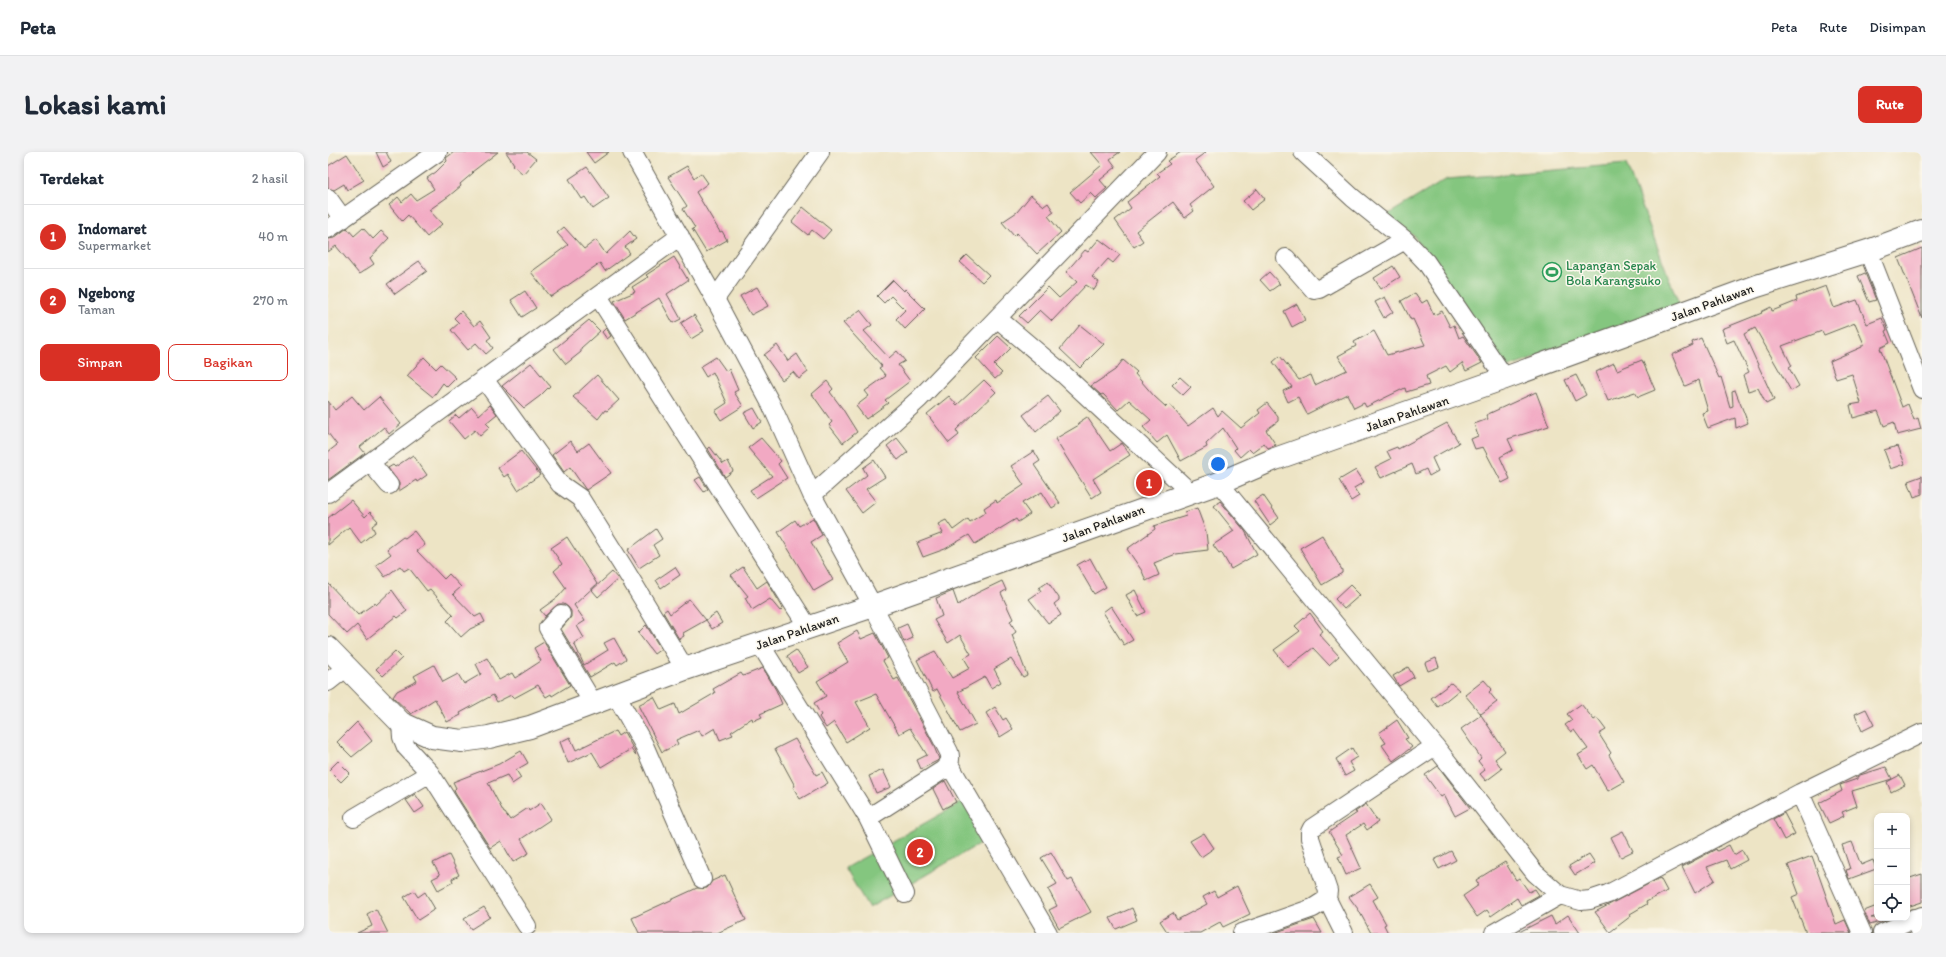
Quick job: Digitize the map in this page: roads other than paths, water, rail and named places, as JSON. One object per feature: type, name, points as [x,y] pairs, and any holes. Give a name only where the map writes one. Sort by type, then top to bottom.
[{"type":"highway","name":"Jalan Pahlawan","points":[[328,648],[401,723],[432,737],[462,741],[490,738],[530,727],[685,669],[873,606],[1218,483],[1275,459],[1505,378],[1757,286],[1868,251],[1922,231]]},
{"type":"street","points":[[328,229],[438,152]]},
{"type":"street","points":[[632,152],[715,299],[771,404],[812,495],[873,606],[949,752],[951,758],[949,764],[943,770],[868,818]]},
{"type":"street","points":[[715,299],[820,152]]},
{"type":"street","points":[[812,495],[919,398],[1158,152]]},
{"type":"street","points":[[1303,152],[1353,198],[1405,240],[1438,277],[1505,378]]},
{"type":"street","points":[[328,198],[343,219]]},
{"type":"street","points":[[328,493],[680,236]]},
{"type":"street","points":[[1286,258],[1314,290],[1319,289],[1405,240]]},
{"type":"street","points":[[1868,251],[1922,389]]},
{"type":"street","points":[[598,296],[808,627]]},
{"type":"street","points":[[997,318],[1061,372],[1190,492]]},
{"type":"street","points":[[484,379],[560,484],[580,498],[685,669]]},
{"type":"street","points":[[370,462],[389,485]]},
{"type":"street","points":[[1218,483],[1435,746],[1535,873],[1560,895],[1581,901],[1590,900],[1608,894],[1800,793],[1922,733]]},
{"type":"street","points":[[561,614],[548,628],[593,703]]},
{"type":"street","points":[[760,644],[868,818],[905,894]]},
{"type":"street","points":[[328,682],[347,666]]},
{"type":"street","points":[[616,695],[644,746],[702,879]]},
{"type":"street","points":[[401,723],[402,737],[406,747],[430,773],[527,926]]},
{"type":"street","points":[[1344,933],[1327,899],[1328,891],[1310,838],[1310,832],[1312,828],[1435,746]]},
{"type":"street","points":[[949,764],[1048,933]]},
{"type":"street","points":[[354,818],[430,773]]},
{"type":"street","points":[[1800,793],[1862,933]]},
{"type":"street","points":[[1494,933],[1560,895]]},
{"type":"street","points":[[1242,933],[1313,908],[1327,899]]},
{"type":"street","points":[[1882,933],[1919,922]]},
{"type":"place","name":"Lapangan Sepak Bola Karangsuko","points":[[1552,272]]},
{"type":"place","name":"Indomaret","points":[[1149,483]]},
{"type":"place","name":"Ngebong","points":[[920,852]]}]
